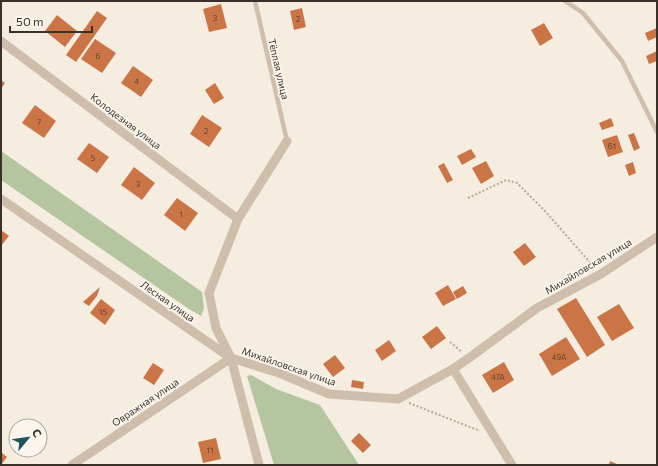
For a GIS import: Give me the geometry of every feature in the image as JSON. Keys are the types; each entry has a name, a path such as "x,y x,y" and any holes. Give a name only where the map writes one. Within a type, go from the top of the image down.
{"street":[{"name":"Колодезная улица","path":"1,41 238,219"},
{"name":"Михайловская улица","path":"287,141 238,219 209,293 216,328 231,358 279,373 329,394 398,399 453,369 537,308 601,274 657,237"},
{"name":"Лесная улица","path":"1,199 231,358"},
{"name":"Овражная улица","path":"72,465 231,358"},
{"path":"231,358 258,465"},
{"path":"453,369 512,465"}],"lane":[{"name":"Тёплая улица","path":"255,1 287,141"},
{"path":"565,1 584,13 622,61 657,132"}],"path":[{"path":"468,198 506,180 517,183 545,211 601,274"},
{"path":"450,342 469,358"},
{"path":"398,399 496,437"}],"green space":[{"path":"1,151 202,292 204,308 201,316 1,180"},
{"path":"251,375 276,389 320,405 359,465 274,465 247,376"}],"building":[{"path":"221,4 227,28 209,32 203,9"},
{"path":"302,8 306,27 294,30 290,11"},
{"path":"97,11 107,18 76,62 66,55"},
{"path":"57,15 77,31 65,47 45,31"},
{"path":"544,23 553,38 540,46 531,30"},
{"path":"657,28 657,37 648,41 645,33"},
{"path":"95,39 116,53 102,73 81,59"},
{"path":"657,51 657,61 649,64 646,56"},
{"path":"133,66 153,80 141,97 121,83"},
{"path":"1,80 5,83 1,89"},
{"path":"215,83 224,98 214,104 205,90"},
{"path":"35,105 56,121 44,138 22,123"},
{"path":"202,115 222,128 209,147 190,134"},
{"path":"611,118 614,126 602,130 599,123"},
{"path":"634,133 640,148 634,151 628,135"},
{"path":"617,135 623,152 608,157 602,140"},
{"path":"89,143 109,157 97,173 77,159"},
{"path":"471,149 476,157 462,165 457,156"},
{"path":"486,161 494,176 481,184 472,168"},
{"path":"633,162 636,173 629,176 625,165"},
{"path":"444,163 453,180 447,183 438,166"},
{"path":"134,167 155,183 142,200 121,185"},
{"path":"177,198 198,213 185,231 164,215"},
{"path":"1,230 9,236 1,246"},
{"path":"525,243 536,257 524,266 513,252"},
{"path":"448,285 456,299 443,306 435,293"},
{"path":"463,286 467,293 457,299 453,292"},
{"path":"100,287 97,296 89,306 83,302"},
{"path":"576,298 605,345 587,357 557,309"},
{"path":"101,299 115,310 105,325 90,313"},
{"path":"619,304 634,328 612,341 597,317"},
{"path":"437,326 446,338 431,349 422,337"},
{"path":"566,337 580,359 552,376 539,354"},
{"path":"389,340 396,351 382,361 375,350"},
{"path":"335,355 345,368 333,377 323,364"},
{"path":"504,362 514,380 493,393 482,375"},
{"path":"153,363 164,370 154,385 143,378"},
{"path":"352,380 364,382 363,389 351,387"},
{"path":"359,433 371,445 363,453 351,441"},
{"path":"216,438 221,459 203,463 198,442"},
{"path":"1,452 7,457 1,465"},
{"path":"610,461 619,465 609,465"}]}
